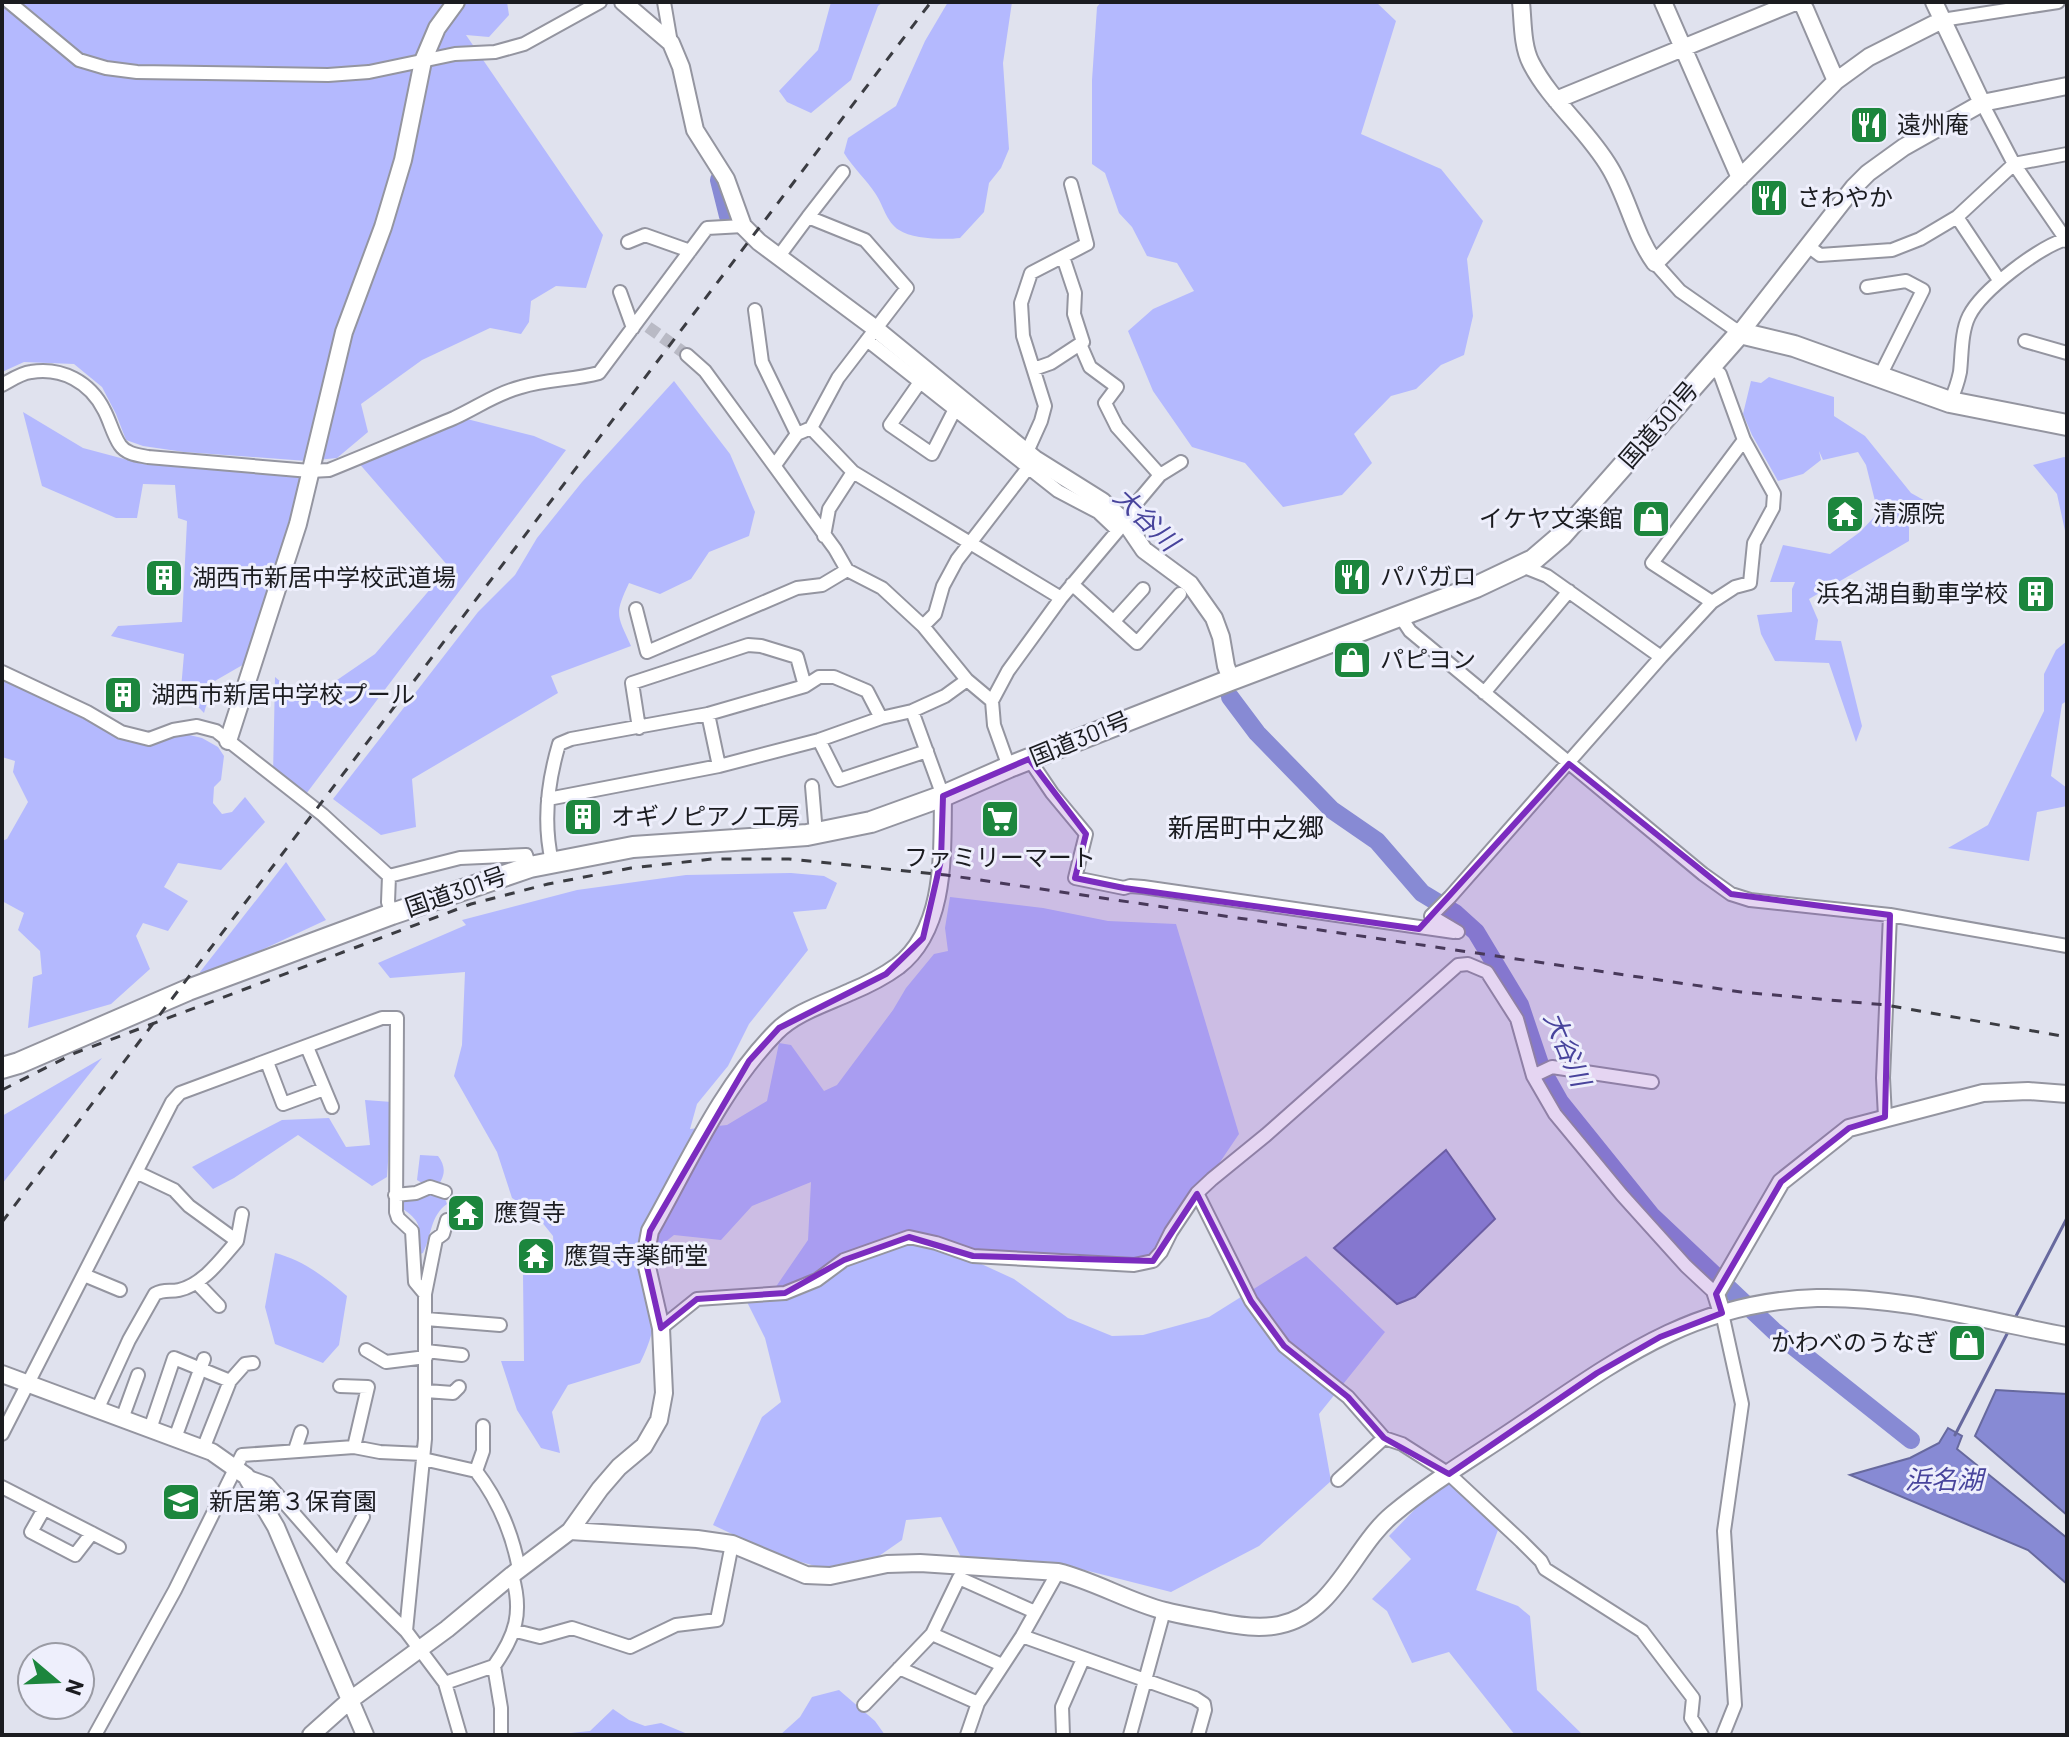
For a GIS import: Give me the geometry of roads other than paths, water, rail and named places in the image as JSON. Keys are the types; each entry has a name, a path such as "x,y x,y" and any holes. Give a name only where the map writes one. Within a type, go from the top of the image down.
{"highway":[{"name":"国道301号","path":"2,1068 188,990 392,914 530,867 659,844 816,834 871,822 1476,587 1522,566 1543,551 1577,518 1740,333"},
{"path":"1740,333 1794,346 1950,402 2067,425"}],"street":[{"path":"9,2 79,60 106,68 137,72 328,75 369,72 455,54 495,52 524,44 600,2"},
{"path":"228,741 298,524 344,332 383,227 403,160 423,61 437,28 456,2"},
{"path":"623,2 671,43"},
{"path":"664,2 671,43 681,67 695,130 726,179 743,226 1030,460"},
{"path":"1521,2 1531,63 1610,168 1645,248 1680,291 1740,333 1868,173 1904,147 1982,103 2067,86"},
{"path":"1663,2 1740,178"},
{"path":"1556,100 1795,2 1805,9 1836,81"},
{"path":"1934,2 2014,164 2060,221 2066,240 2053,243 1999,280 1969,316 1960,356 1960,375 1950,402"},
{"path":"1655,263 1836,81 1869,57 1942,20 2058,2"},
{"path":"1808,246 1820,255 1892,250 1920,239 1957,217 2014,164 2067,154"},
{"path":"779,256 843,172"},
{"path":"923,626 935,614 943,586 970,541 1030,460 1045,406 1023,336 1021,303 1031,273 1087,244 1071,184"},
{"path":"775,465 797,434 811,428 838,378 907,288 865,240 808,217"},
{"path":"1957,217 1999,280"},
{"path":"2,385 29,372 68,374 93,393 103,407 120,446 129,453 310,471 329,470 510,390 599,373 640,325 707,228 743,226"},
{"path":"628,242 645,235 690,251"},
{"path":"1034,369 1051,363 1083,342 1074,314 1075,293 1063,257"},
{"path":"1867,287 1906,281 1923,290 1880,376"},
{"path":"620,292 640,325"},
{"path":"755,310 762,362 797,434"},
{"path":"872,334 920,382 955,409 1030,460 1102,501 1144,550 1190,584 1214,618 1221,637 1226,666 1225,682"},
{"path":"2025,341 2067,353"},
{"path":"1080,344 1090,367 1117,387 1105,403 1117,427 1160,475"},
{"path":"687,355 705,371 775,465 847,570 882,588 923,626 967,680 992,701"},
{"path":"1029,759 1086,834 1075,878 1124,888 1143,887 1445,933 1458,932 1431,916 1712,602 1735,587 1750,583 1754,543 1773,508 1774,494 1744,440 1720,374 1710,367"},
{"path":"920,382 890,425 932,454 955,409"},
{"path":"811,428 853,472 1061,598"},
{"path":"1712,602 1652,563 1744,440"},
{"path":"1009,767 994,725 992,701 1008,671 1061,598 1160,475 1181,462"},
{"path":"824,536 829,509 853,472"},
{"path":"1522,566 1547,576 1661,657"},
{"path":"636,609 647,652 797,588 822,585 847,570"},
{"path":"1072,584 1137,643 1180,594"},
{"path":"1114,621 1143,589"},
{"path":"1484,693 1569,591"},
{"path":"1400,616 1410,631 1731,894 1750,900 1890,915 2067,946"},
{"path":"639,728 632,683 741,647 761,646 797,657 805,686"},
{"path":"2,672 87,712 121,732 149,739 173,730 197,726 216,731 323,815 389,876 388,902 392,914"},
{"path":"552,862 548,846 548,799 559,744 571,739 708,714 805,686 819,677 834,677 867,691 881,718"},
{"path":"548,799 719,766 819,740 881,718 912,711 945,696 967,680"},
{"path":"311,1735 349,1701 458,1621 570,1531 619,1467 644,1446 659,1420 664,1393 661,1328 645,1258 650,1231 749,1061 779,1028 901,964 923,938 930,922 941,860 943,796 912,711"},
{"path":"708,714 719,766"},
{"path":"819,740 839,780 927,751"},
{"path":"812,786 816,834"},
{"path":"389,876 460,858 508,854 526,855 530,867"},
{"path":"1885,1117 1883,1078 1890,915"},
{"path":"661,1328 697,1299 785,1293 817,1280 844,1260 909,1237 973,1256 1134,1265 1153,1261 1197,1193 1458,965 1468,964 1487,972 1517,1019 1533,1076 1555,1114 1686,1266 1716,1294 1742,1404 1724,1531 1735,1705 1723,1735"},
{"path":"2,1434 29,1386 162,1117 180,1093 382,1018 397,1018 395,1195 398,1218 412,1231 415,1282 425,1294"},
{"path":"307,1047 332,1107"},
{"path":"267,1062 283,1104 324,1089"},
{"path":"1533,1076 1552,1067 1652,1082"},
{"path":"1716,1294 1781,1182 1849,1128 1983,1093 2028,1091 2067,1094"},
{"path":"136,1172 174,1190 189,1206 237,1241"},
{"path":"395,1195 416,1193 430,1187 445,1192"},
{"path":"1197,1193 1251,1301 1284,1346 1348,1397 1384,1438 1402,1444 1449,1474 1521,1541 1545,1569 1642,1631 1693,1698 1691,1718 1702,1735"},
{"path":"97,1410 129,1340 155,1294 197,1283 237,1241 242,1214"},
{"path":"406,1631 423,1456 425,1294 436,1239 443,1234 447,1220"},
{"path":"84,1275 120,1290"},
{"path":"197,1283 219,1306"},
{"path":"570,1531 732,1544 806,1575 830,1576 887,1564 920,1563 1058,1572 1077,1576 1164,1611 1262,1628 1291,1622 1307,1614 1327,1596 1383,1523 1449,1474 1610,1366 1660,1337 1722,1313 1762,1303 1819,1298 1873,1300 2067,1336"},
{"path":"426,1319 500,1325"},
{"path":"366,1350 386,1362 426,1354 462,1355"},
{"path":"150,1429 174,1358 202,1364 230,1381"},
{"path":"203,1449 230,1381 245,1364 253,1363"},
{"path":"175,1438 202,1364"},
{"path":"2,1374 203,1449 268,1484 338,1564 420,1648 445,1683 460,1735"},
{"path":"122,1419 138,1375"},
{"path":"340,1386 368,1387 354,1447"},
{"path":"426,1391 453,1393 459,1387"},
{"path":"476,1471 483,1451 483,1426"},
{"path":"295,1450 301,1432"},
{"path":"1338,1480 1384,1438"},
{"path":"95,1735 241,1471 242,1455 354,1447 423,1456 476,1471 513,1537 516,1631 494,1666 445,1683"},
{"path":"241,1471 276,1527 365,1735"},
{"path":"2,1487 119,1547"},
{"path":"44,1509 31,1532 75,1555 92,1533"},
{"path":"338,1564 363,1517"},
{"path":"516,1631 540,1637 572,1628 630,1647 676,1625 717,1620 732,1544"},
{"path":"967,1735 978,1703 1022,1636 1058,1572"},
{"path":"864,1705 932,1634 959,1578 1035,1612"},
{"path":"1130,1735 1164,1611"},
{"path":"932,1634 1002,1665"},
{"path":"1022,1636 1195,1698 1204,1704 1205,1710 1198,1735"},
{"path":"1063,1735 1062,1707 1083,1659"},
{"path":"494,1666 501,1708 501,1735"},
{"path":"899,1668 978,1703"}],"water":[{"path":"1446,1150 1495,1219 1415,1297 1397,1304 1334,1248"},
{"path":"1996,1390 2067,1394 2067,1515 1975,1436"},
{"name":"浜名湖","path":"1948,1428 1962,1436 1957,1449 2067,1538 2067,1584 2028,1550 1850,1475 1910,1458 1939,1443"}],"waterway":[{"name":"大谷川","path":"719,180 728,216"},
{"name":"大谷川","path":"1230,697 1257,733 1332,810 1377,841 1422,893 1455,913 1476,932 1520,1005 1542,1070 1560,1102 1651,1215 1774,1331 1911,1440"},
{"path":"2015,1318 2067,1218"},
{"path":"1955,1435 2008,1332"}],"tunnel":[{"path":"648,327 687,355"}],"railway":[{"path":"2,1222 931,2"},
{"path":"2,1090 75,1053 471,904 548,884 631,868 712,859 789,859 946,875 1741,992 1886,1005 2067,1037"}],"place":[{"name":"遠州庵","path":"1869,125"},
{"name":"さわやか","path":"1769,198"},
{"name":"清源院","path":"1845,514"},
{"name":"イケヤ文楽館","path":"1651,519"},
{"name":"パパガロ","path":"1352,577"},
{"name":"湖西市新居中学校武道場","path":"164,578"},
{"name":"浜名湖自動車学校","path":"2036,594"},
{"name":"パピヨン","path":"1352,660"},
{"name":"湖西市新居中学校プール","path":"123,695"},
{"name":"オギノピアノ工房","path":"583,817"},
{"name":"ファミリーマート","path":"1000,819"},
{"name":"應賀寺","path":"466,1213"},
{"name":"應賀寺薬師堂","path":"536,1256"},
{"name":"かわべのうなぎ","path":"1967,1343"},
{"name":"新居第３保育園","path":"181,1502"}],"district":[{"name":"新居町中之郷","path":"1246,828"}]}
